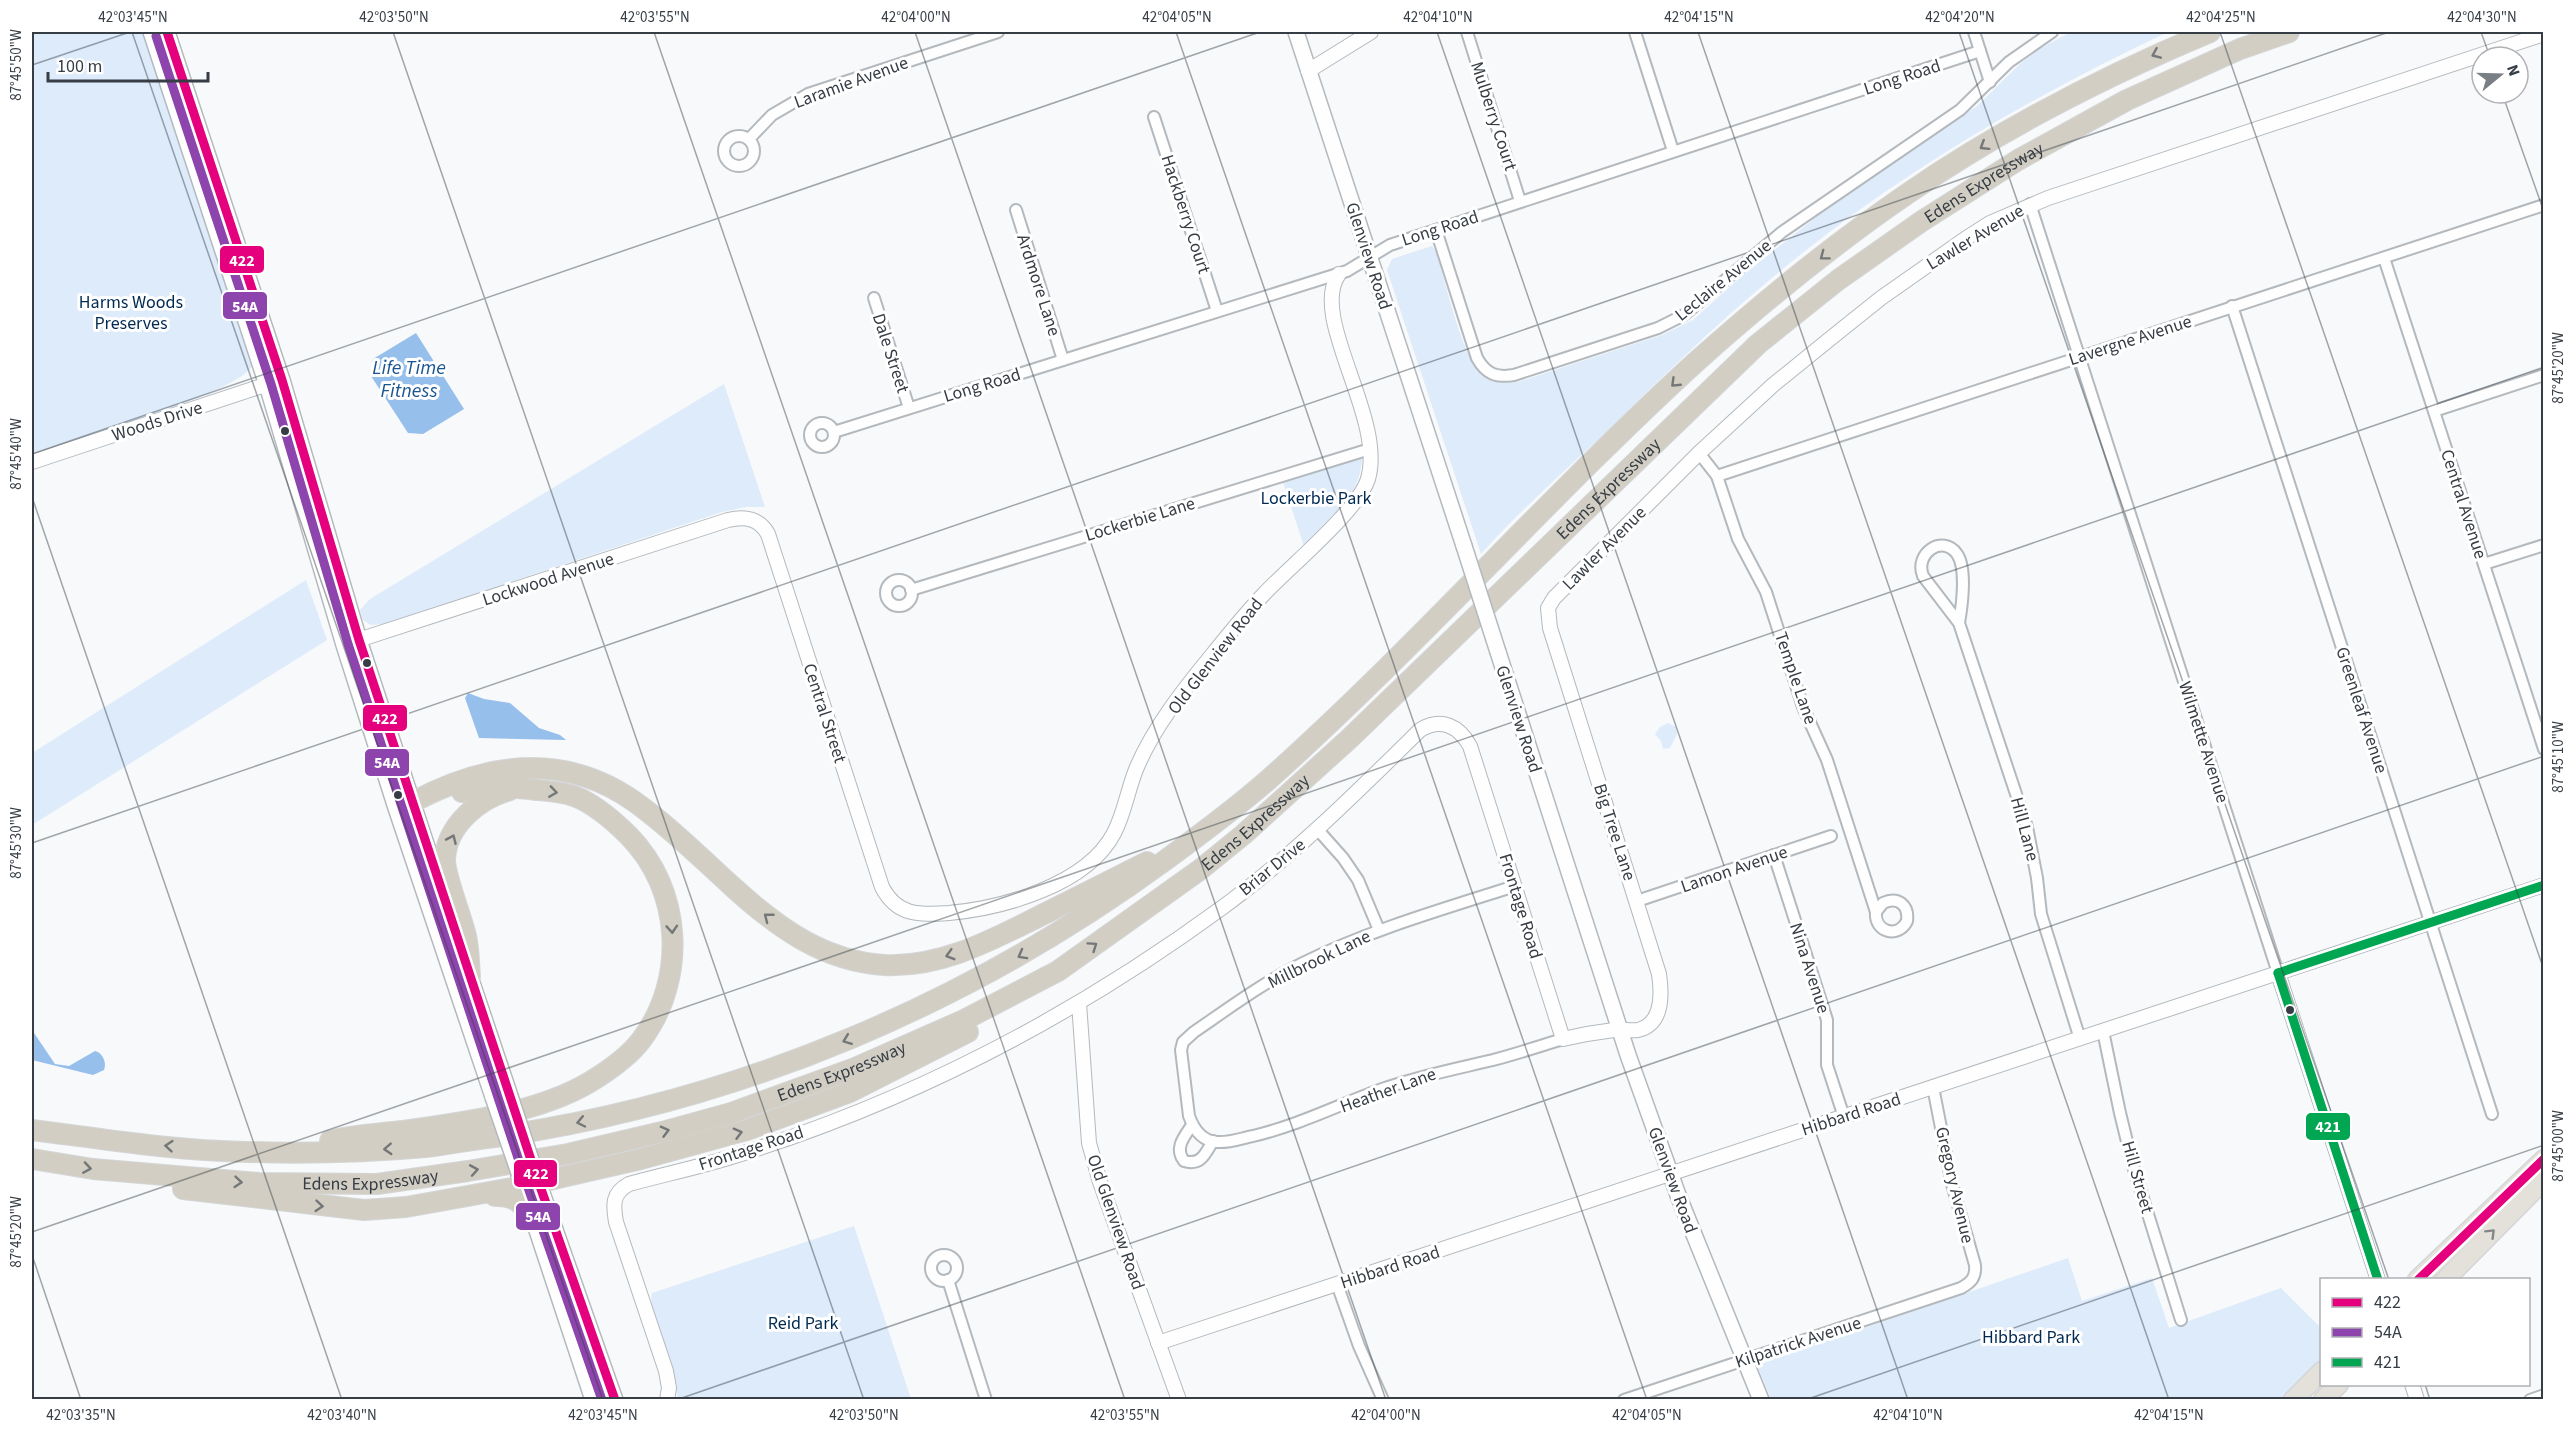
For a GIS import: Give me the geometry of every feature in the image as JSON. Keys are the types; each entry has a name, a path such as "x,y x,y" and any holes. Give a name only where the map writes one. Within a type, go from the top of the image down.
{"highway":[{"name":"Edens Expressway","path":"32,1130 219,1151 327,1152 429,1146 545,1129 627,1112 778,1066 853,1038 980,979 1093,912 1192,840 1262,785 1315,737 1553,500 1689,369 1801,274 1906,194 2015,127 2145,59 2210,32"},
{"name":"Edens Expressway","path":"32,1159 138,1173 259,1183 377,1184 468,1171 578,1151 662,1132 731,1113 845,1072 934,1034 1058,971 1201,870 1293,792 1758,344 1838,280 1922,221 2018,160 2127,100 2240,49 2289,32"},
{"path":"413,802 438,789 502,769 548,768 591,779 634,801 748,901 791,935 832,954 884,965 930,961 985,943 1192,840"},
{"path":"290,1152 339,1139 479,1119 556,1098 589,1083 625,1057 642,1039 657,1014 667,987 672,962 671,914 655,870 640,847 616,823 588,803 557,792 519,788 482,786 441,799 413,802"},
{"path":"470,977 467,939 445,861 449,842 474,808 493,795 519,788"},
{"path":"406,1207 528,1178 641,1159 747,1130 850,1092 985,1023 1023,999 1058,971"},
{"path":"138,1173 186,1190 364,1210 422,1208 507,1196 517,1199 524,1205 534,1220"}],"main road":[{"path":"151,32 274,382 510,1096 528,1178 534,1220 593,1400"},
{"path":"167,32 274,382 344,645 493,1096 528,1178 615,1400"},
{"name":"Glenview Road","path":"1296,32 1619,1029 1670,1174 1761,1400"},
{"path":"2419,1278 2544,1159"},
{"path":"2447,1278 2544,1180"},
{"path":"2293,1400 2320,1373"},
{"path":"2324,1400 2337,1386"}],"street":[{"name":"Laramie Avenue","path":"749,140 772,115 808,94 998,32"},
{"path":"1308,71 1371,32"},
{"name":"Mulberry Court","path":"1467,32 1520,201"},
{"path":"1635,32 1673,151"},
{"path":"1974,32 1990,82"},
{"name":"Leclaire Avenue","path":"1437,230 1477,358 1482,366 1496,376 1514,375 1658,328 1684,315 1782,232 1960,110 2009,62 2052,32"},
{"name":"Lawler Avenue","path":"1548,608 1554,598 1699,453 1773,385 1881,298 1990,223 2030,204 2544,34"},
{"name":"Long Road","path":"834,432 1339,274 1390,245 1980,51"},
{"name":"Hackberry Court","path":"1154,117 1217,311"},
{"name":"Wilmette Avenue","path":"2030,204 2377,1278"},
{"name":"Lavergne Avenue","path":"1717,476 2544,205"},
{"name":"Ardmore Lane","path":"1016,210 1063,360"},
{"name":"Central Avenue","path":"2384,258 2484,564 2539,717 2544,749"},
{"name":"Old Glenview Road","path":"897,907 913,912 942,913 965,911 1008,902 1062,880 1099,854 1113,834 1137,767 1158,728 1187,687 1248,612 1359,496 1368,477 1370,448 1363,413 1333,318 1331,293 1333,282 1339,274"},
{"name":"Dale Street","path":"874,298 909,408"},
{"name":"Greenleaf Avenue","path":"2232,306 2492,1114"},
{"path":"2434,411 2544,375"},
{"name":"Woods Drive","path":"32,462 274,382"},
{"name":"Lockerbie Lane","path":"911,590 1370,448"},
{"name":"Temple Lane","path":"1699,453 1717,476 1733,527 1766,592 1803,707 1827,760 1876,912"},
{"name":"Lockwood Avenue","path":"344,645 728,520 742,518 754,520"},
{"name":"Central Street","path":"754,520 765,528 768,534 882,887 890,901 897,907"},
{"path":"2484,564 2544,545"},
{"name":"Hill Lane","path":"1959,623 1962,599 1960,561 1949,547 1936,547 1924,554 1920,568 1923,576 1959,623 2026,827 2037,879 2041,914 2080,1039"},
{"name":"Big Tree Lane","path":"1548,608 1550,628 1659,974 1662,992 1661,1005 1650,1022 1638,1030 1619,1029"},
{"name":"Briar Drive","path":"1079,1003 1224,906 1318,830 1420,730 1437,724 1453,726"},
{"name":"Frontage Road","path":"1453,726 1464,735 1470,746 1563,1039"},
{"path":"1318,830 1344,858 1358,880 1379,930"},
{"name":"Lamon Avenue","path":"1637,901 1831,836"},
{"name":"Nina Avenue","path":"1774,855 1827,1020 1827,1065 1844,1117"},
{"name":"Hibbard Road","path":"1158,1343 2544,885"},
{"name":"Millbrook Lane","path":"1192,1125 1181,1059 1183,1042 1187,1037 1277,976 1379,930 1515,886"},
{"name":"Old Glenview Road","path":"1079,1003 1089,1143 1100,1182 1179,1400"},
{"name":"Frontage Road","path":"667,1400 669,1388 666,1371 616,1222 614,1200 621,1188 728,1158 893,1097 980,1056 1079,1003"},
{"path":"1563,1039 1619,1029"},
{"name":"Hill Street","path":"2103,1031 2133,1166 2181,1320"},
{"name":"Heather Lane","path":"1208,1139 1229,1142 1277,1130 1311,1119 1382,1089 1451,1068 1495,1059 1563,1039"},
{"name":"Gregory Avenue","path":"1934,1087 1952,1184 1975,1265 1974,1277 1971,1281"},
{"path":"1192,1125 1208,1139 1201,1160 1195,1163 1184,1161 1180,1155 1180,1146 1192,1125"},
{"path":"948,1280 986,1400"},
{"name":"Kilpatrick Avenue","path":"1624,1400 1962,1288 1971,1281"},
{"path":"1337,1284 1359,1346 1383,1400"},
{"path":"2530,1400 2544,1395"}],"green space":[{"name":"Harms Woods Preserves","path":"32,32 144,32 252,366 240,377 186,402 32,453"},
{"path":"2071,32 2168,32 2013,112 1913,173 1818,240 1709,333 1527,506 1481,554 1387,270 1392,259 1432,246 1436,251 1455,318 1468,353 1483,376 1495,382 1518,382 1662,335 1693,320 1744,274 1829,207 1977,106 2021,63 2039,49"},
{"path":"724,384 765,507 746,507 722,512 383,624 371,625 363,620 360,610 370,599"},
{"name":"Lockerbie Park","path":"1362,457 1356,484 1350,495 1334,517 1304,546 1283,482"},
{"path":"306,580 327,640 32,825 32,753"},
{"path":"1668,723 1676,727 1677,734 1670,748 1663,749 1661,741 1655,734 1660,727"},
{"name":"Reid Park","path":"854,1226 911,1399 677,1399 674,1372 654,1320 651,1306 652,1293"},
{"name":"Hibbard Park","path":"2068,1258 2082,1301 2152,1278 2169,1328 2281,1288 2320,1327 2320,1363 2284,1399 1771,1399 1757,1365"}],"water":[{"name":"Life Time Fitness","path":"416,333 464,409 423,434 408,433 371,376 373,359"},
{"path":"468,693 484,699 510,703 539,728 560,735 566,740 479,738 465,698"},
{"path":"32,1030 55,1064 69,1066 95,1051 104,1059 104,1070 93,1075 32,1060"}],"transit line":[{"name":"422","path":"167,32 282,380 359,640 534,1169 615,1400"},
{"name":"54A","path":"156,36 271,384 348,644 523,1173 602,1400"},
{"name":"421","path":"2278,973 2544,885"},
{"name":"421","path":"2278,973 2377,1278"},
{"name":"422","path":"2420,1278 2544,1159"}]}
